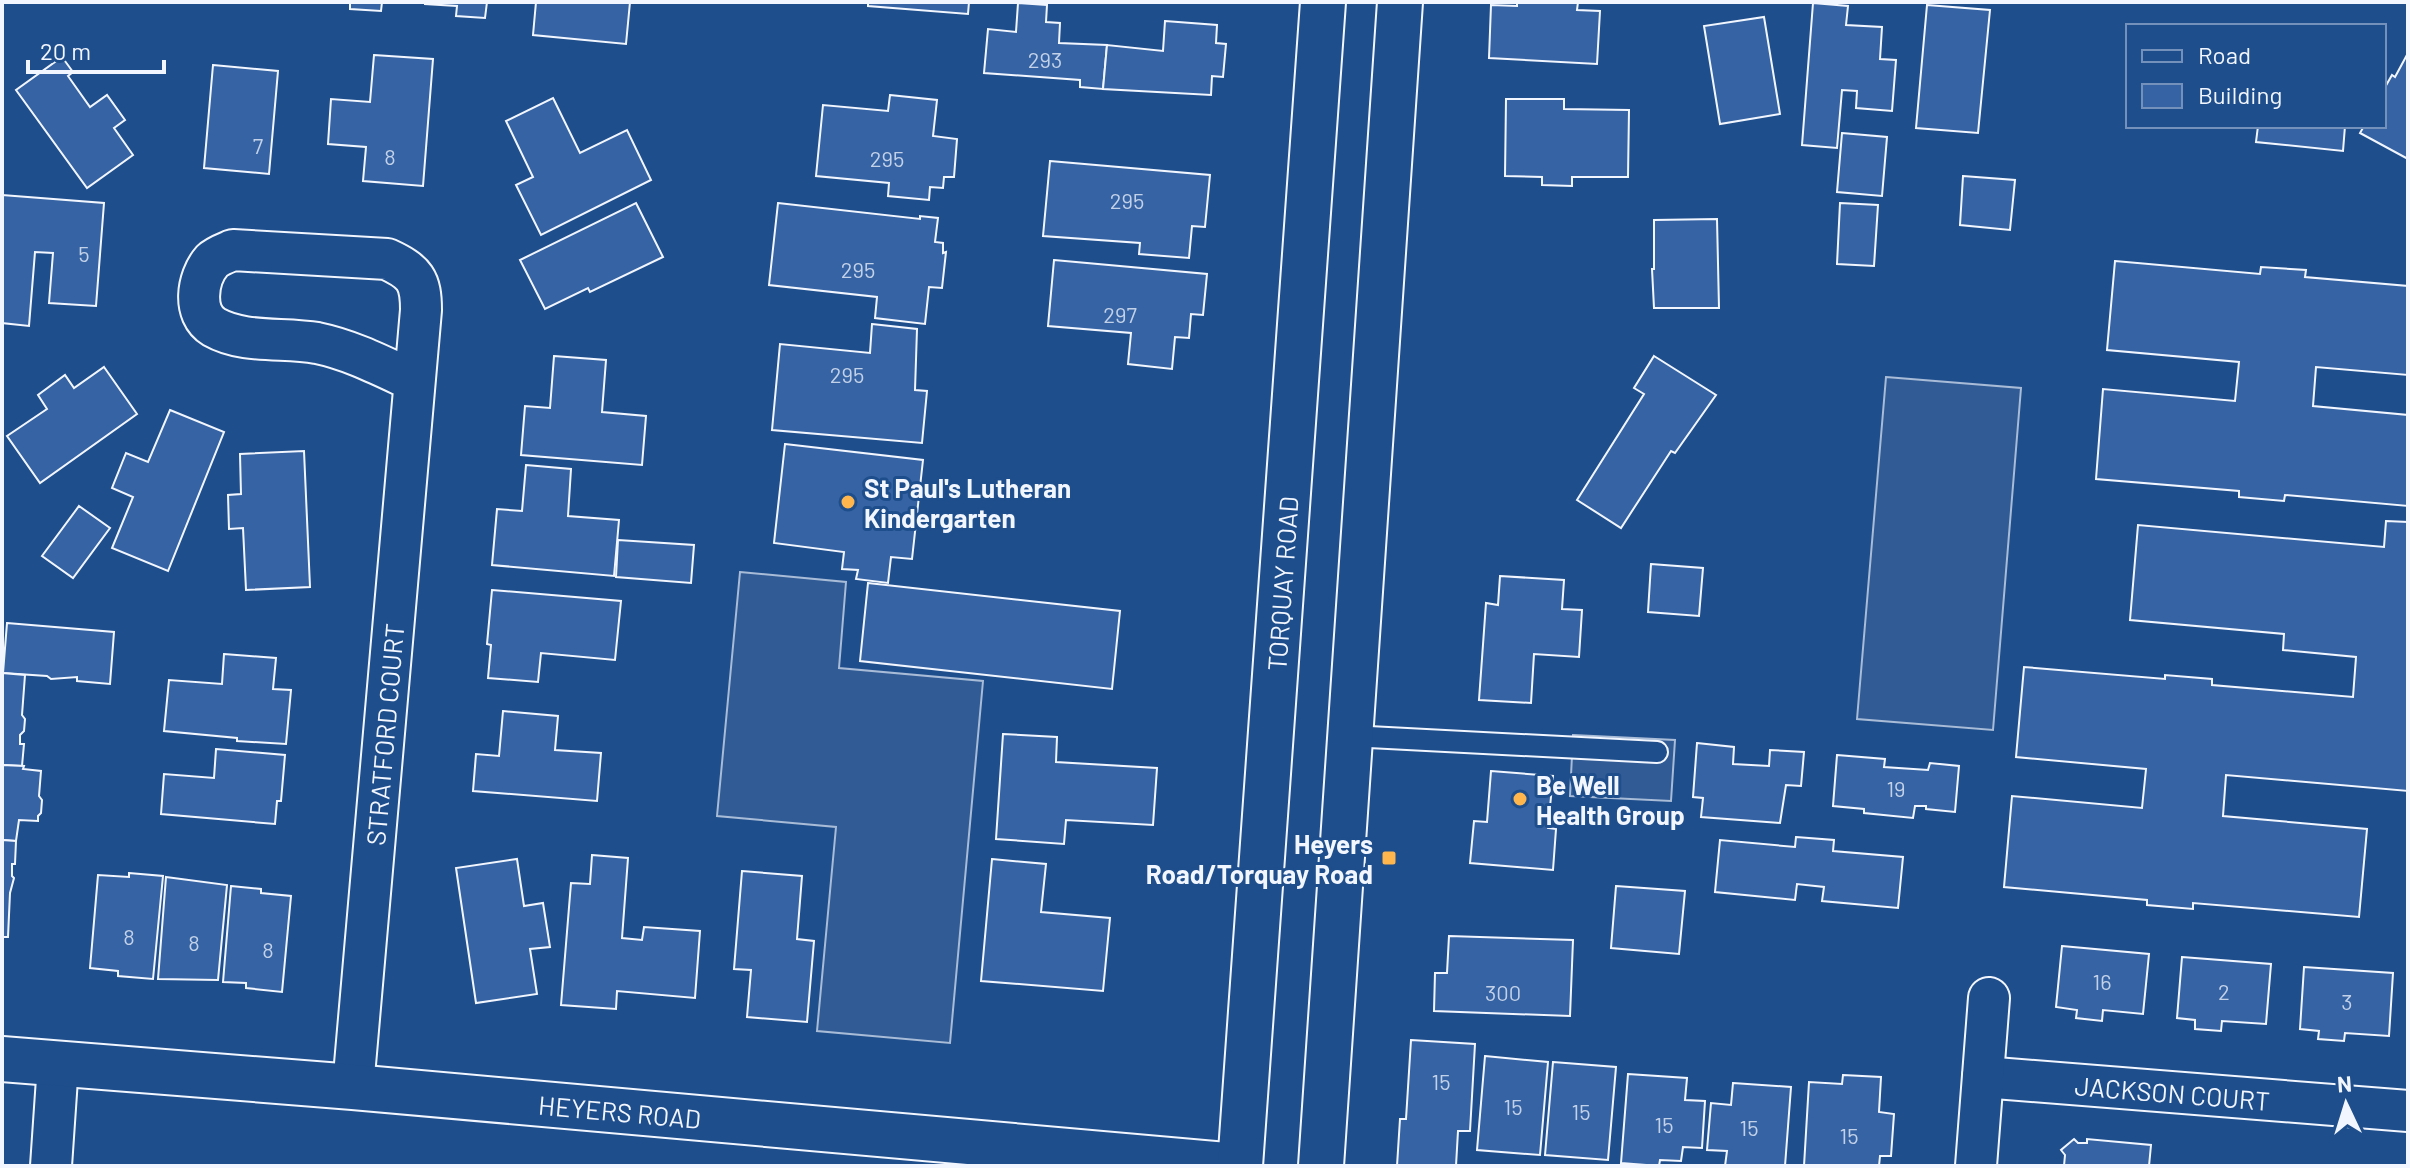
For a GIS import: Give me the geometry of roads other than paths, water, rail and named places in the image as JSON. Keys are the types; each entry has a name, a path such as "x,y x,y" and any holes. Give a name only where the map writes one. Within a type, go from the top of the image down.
{"main road":[{"name":"TORQUAY ROAD","path":"1239,1166 1323,2"},
{"path":"1321,1166 1400,2"},
{"name":"HEYERS ROAD","path":"2,1059 1239,1166"}],"street":[{"name":"STRATFORD COURT","path":"353,1087 421,310 421,290 408,269 387,259 233,250 214,259 204,272 199,289 200,307 212,326 237,335 316,343 360,356 414,381"},
{"path":"1976,1166 1989,998"},
{"path":"51,1166 58,1064"},
{"name":"JACKSON COURT","path":"1983,1077 2408,1111"}],"lane":[{"path":"1350,736 1657,752"}],"place":[{"name":"St Paul's Lutheran Kindergarten","path":"848,502"},
{"name":"Be Well Health Group","path":"1520,799"},
{"name":"Heyers Road/Torquay Road","path":"1389,858"}]}
